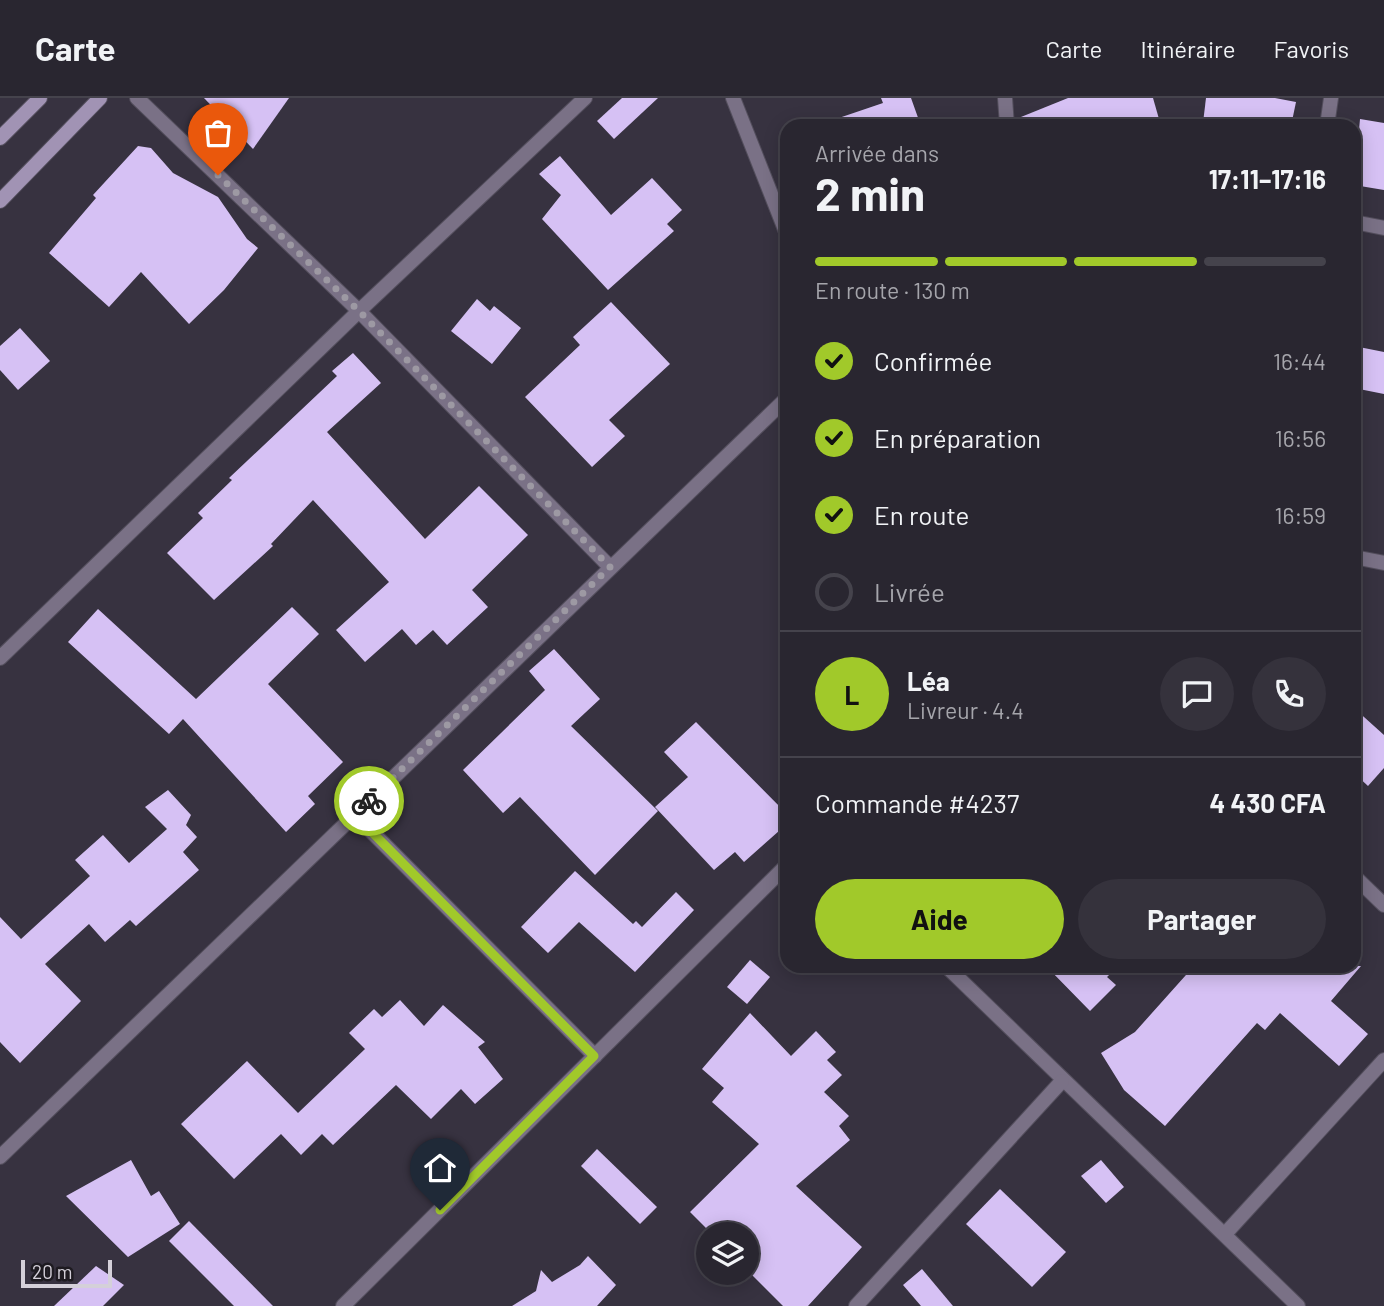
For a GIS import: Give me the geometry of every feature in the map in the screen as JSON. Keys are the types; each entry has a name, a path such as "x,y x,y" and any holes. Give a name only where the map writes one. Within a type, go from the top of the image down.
{"main road":[{"path":"0,138 40,98"},
{"path":"0,201 100,98"}],"street":[{"path":"136,98 359,311 610,567"},
{"path":"0,658 359,311 585,98"},
{"path":"733,98 780,217"},
{"path":"1005,98 1006,119"},
{"path":"1328,119 1331,98"},
{"path":"1361,223 1384,228"},
{"path":"0,1157 780,405"},
{"path":"1361,559 1381,565"},
{"path":"355,815 594,1056"},
{"path":"343,1306 780,872"},
{"path":"1361,883 1384,905"},
{"path":"953,973 1298,1306"},
{"path":"1225,1234 1384,1060"},
{"path":"856,1306 1062,1081"}],"building":[{"path":"204,98 289,98 253,149"},
{"path":"622,98 658,98 614,139 597,121"},
{"path":"881,98 911,98 918,119 836,119 883,103"},
{"path":"1068,98 1153,98 1159,119 1016,119"},
{"path":"1206,98 1275,98 1296,102 1292,119 1203,119"},
{"path":"1361,119 1384,123 1384,190 1361,186"},
{"path":"138,146 151,148 173,173 218,197 247,239 258,248 224,290 189,324 141,272 109,307 49,253 96,198 93,195"},
{"path":"560,156 611,215 652,178 682,210 667,224 674,231 608,290 542,219 561,195 539,174"},
{"path":"477,299 490,311 494,306 521,328 492,364 451,331"},
{"path":"611,302 670,364 609,420 625,436 592,467 525,397 580,345 573,337"},
{"path":"20,328 50,361 18,390 0,370 0,346"},
{"path":"1361,347 1384,352 1384,394 1361,389"},
{"path":"353,353 381,383 327,432 425,539 479,486 528,535 472,590 488,607 447,645 433,630 416,645 402,629 365,662 336,630 389,582 313,500 271,544 273,546 214,600 167,553 203,518 198,513 232,480 229,478 337,376 332,371"},
{"path":"292,607 319,634 268,684 343,762 308,796 315,804 286,832 183,719 169,734 68,642 98,609 196,699"},
{"path":"554,649 600,699 571,726 658,811 595,875 520,797 503,813 463,770 545,690 529,671"},
{"path":"1361,714 1384,735 1384,768 1368,786 1361,780"},
{"path":"696,722 780,807 780,830 744,862 735,852 714,870 655,807 688,777 664,752"},
{"path":"168,790 191,815 186,825 197,837 183,852 199,870 136,926 130,920 105,942 89,924 45,964 81,1001 20,1063 0,1042 0,917 21,939 90,876 75,860 103,835 129,863 167,829 145,807"},
{"path":"575,871 633,924 636,921 642,927 676,892 694,910 635,972 579,922 548,953 521,927"},
{"path":"750,960 770,977 747,1004 727,987"},
{"path":"1053,973 1111,973 1107,977 1116,985 1090,1011"},
{"path":"1188,973 1355,973 1331,1001 1368,1034 1339,1066 1280,1013 1265,1030 1257,1023 1165,1126 1124,1090 1101,1053 1135,1032"},
{"path":"400,1000 424,1026 443,1005 485,1042 478,1047 503,1079 475,1104 461,1089 431,1119 396,1085 333,1145 322,1134 301,1155 281,1134 234,1179 181,1124 247,1061 298,1113 365,1049 349,1033 374,1009 382,1017"},
{"path":"750,1013 791,1056 816,1031 836,1052 827,1060 842,1075 824,1092 849,1116 839,1126 850,1140 796,1186 862,1247 808,1306 783,1306 759,1282 759,1222 700,1222 690,1212 759,1144 712,1102 724,1088 702,1069"},
{"path":"597,1149 657,1207 640,1224 581,1166"},
{"path":"131,1160 151,1196 159,1191 180,1224 128,1257 66,1196"},
{"path":"1101,1160 1124,1187 1106,1203 1081,1176"},
{"path":"1000,1189 1066,1252 1032,1287 966,1224"},
{"path":"189,1221 273,1306 234,1306 169,1241"},
{"path":"588,1256 616,1285 597,1306 512,1306 536,1291 541,1270 552,1282 580,1265"},
{"path":"96,1266 124,1285 103,1306 54,1306"},
{"path":"922,1269 953,1306 921,1306 903,1285"}],"way so far":[{"path":"218,175 359,311 610,567 369,801"}],"route":[{"path":"369,801 355,815 594,1056 440,1210"}]}
